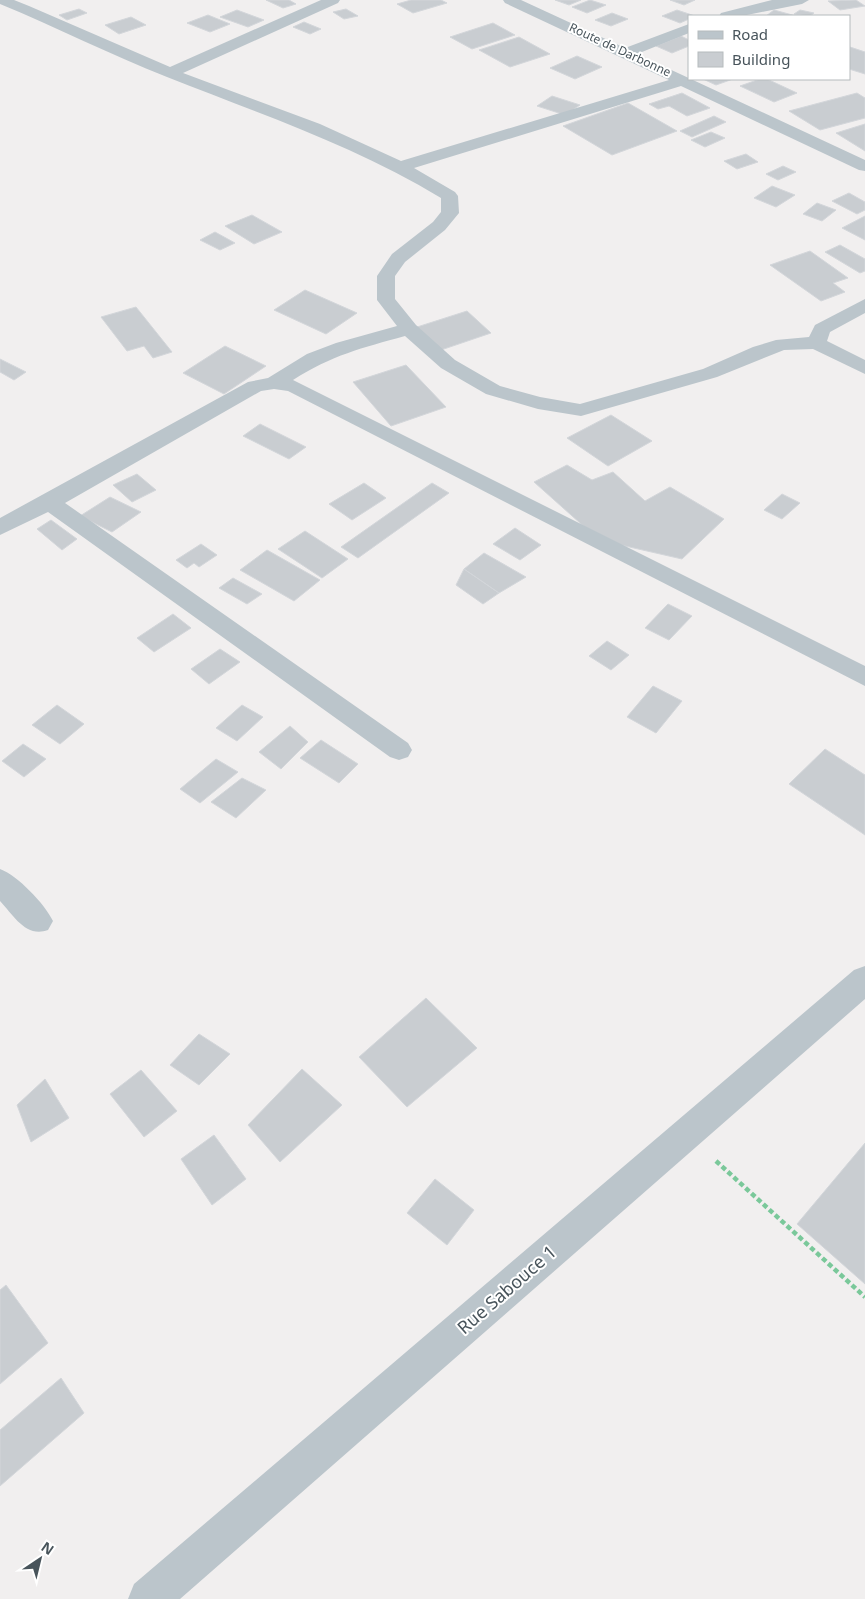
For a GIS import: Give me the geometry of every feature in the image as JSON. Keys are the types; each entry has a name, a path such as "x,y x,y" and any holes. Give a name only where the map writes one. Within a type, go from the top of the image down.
{"street":[{"path":"2,0 170,73 278,113 415,174 449,196 450,213 439,226 398,258 386,276 386,300 409,329 448,364 493,390 538,403 581,410 710,373 760,350 783,344 816,344 865,368"},
{"path":"170,73 333,0"},
{"name":"Route de Darbonne","path":"510,0 865,166"},
{"path":"730,15 773,4 802,0"},
{"path":"625,53 688,28"},
{"path":"400,167 684,80"},
{"path":"816,344 822,329 865,305"},
{"path":"274,383 314,358 343,347 409,329"},
{"path":"0,527 49,502 254,386 274,383 293,386 865,676"},
{"path":"49,502 399,750"},
{"path":"0,881 38,921"},
{"name":"Rue Sabouce 1","path":"149,1599 865,980"}],"path":[{"path":"705,1118 710,1157 865,1297"}],"building":[{"path":"266,0 289,0 296,4 283,8"},
{"path":"411,0 441,0 447,3 413,13 397,4"},
{"path":"555,0 581,0 569,5"},
{"path":"590,0 606,5 587,13 572,7"},
{"path":"670,0 695,0 684,5"},
{"path":"856,0 865,6 840,10 828,1"},
{"path":"79,9 87,13 67,20 59,15"},
{"path":"346,9 358,16 344,19 333,12"},
{"path":"237,10 264,20 248,27 220,17"},
{"path":"677,10 692,15 688,15 688,19 680,23 662,16"},
{"path":"774,10 792,15 767,15"},
{"path":"800,10 814,13 811,15 794,14"},
{"path":"612,13 628,19 611,26 595,20"},
{"path":"208,15 230,24 210,32 187,23"},
{"path":"131,17 146,25 119,34 105,25"},
{"path":"304,22 321,29 310,34 293,27"},
{"path":"493,23 515,35 472,49 450,37"},
{"path":"681,36 688,40 688,46 672,53 656,46"},
{"path":"519,37 550,54 510,67 479,50"},
{"path":"850,47 865,52 865,74 850,69"},
{"path":"577,56 602,67 575,79 550,68"},
{"path":"705,80 730,80 716,85"},
{"path":"757,80 769,80 797,93 774,102 740,86"},
{"path":"682,93 710,108 687,116 669,106 658,109 649,104"},
{"path":"857,93 865,98 865,118 820,130 789,111"},
{"path":"552,96 580,105 565,115 537,106"},
{"path":"628,103 677,131 612,155 563,126"},
{"path":"714,116 726,122 692,137 680,131"},
{"path":"865,124 865,151 836,133"},
{"path":"711,132 725,138 705,147 691,140"},
{"path":"746,154 758,162 737,169 724,161"},
{"path":"783,166 796,172 778,180 766,174"},
{"path":"772,186 795,195 776,207 754,198"},
{"path":"849,193 865,202 865,210 857,214 832,201"},
{"path":"817,203 836,210 822,221 803,214"},
{"path":"252,215 282,232 254,244 225,226"},
{"path":"865,216 865,240 842,228"},
{"path":"215,232 235,243 220,250 200,240"},
{"path":"840,245 865,259 865,271 860,273 825,252"},
{"path":"810,251 848,278 833,283 845,292 821,301 770,265"},
{"path":"305,290 357,313 326,334 274,310"},
{"path":"136,307 172,352 153,358 144,346 127,351 101,317"},
{"path":"467,311 491,333 438,351 414,328"},
{"path":"225,346 266,366 224,394 183,373"},
{"path":"0,359 26,372 14,380 0,372"},
{"path":"406,365 446,407 391,426 353,382"},
{"path":"611,415 652,441 608,466 567,438"},
{"path":"260,424 306,447 289,459 243,436"},
{"path":"567,465 592,480 613,472 645,501 670,487 724,519 682,559 599,540 534,482"},
{"path":"137,474 156,490 132,502 113,485"},
{"path":"364,483 386,498 352,520 329,504"},
{"path":"432,483 449,493 358,558 341,547"},
{"path":"782,494 800,503 782,519 764,510"},
{"path":"110,497 141,512 112,532 80,516"},
{"path":"51,520 77,539 62,550 37,529"},
{"path":"515,528 541,545 520,560 493,544"},
{"path":"305,531 348,559 322,578 278,549"},
{"path":"201,544 217,555 199,567 194,563 187,568 176,560"},
{"path":"267,550 320,580 294,601 240,570"},
{"path":"484,553 526,577 499,593 464,569"},
{"path":"464,569 499,593 483,604 456,585"},
{"path":"233,578 262,594 247,604 219,588"},
{"path":"668,604 692,616 669,640 645,628"},
{"path":"173,614 191,628 154,652 137,638"},
{"path":"607,641 629,655 611,670 589,656"},
{"path":"220,649 240,662 209,684 191,669"},
{"path":"653,686 682,701 656,733 627,717"},
{"path":"57,705 84,724 60,744 32,725"},
{"path":"242,705 263,717 237,741 216,728"},
{"path":"290,726 308,742 281,769 259,752"},
{"path":"321,740 358,764 339,783 300,758"},
{"path":"23,744 46,759 24,777 2,761"},
{"path":"825,749 865,775 865,835 789,784"},
{"path":"216,759 238,772 200,803 180,789"},
{"path":"242,778 266,790 236,818 211,802"},
{"path":"426,998 477,1048 407,1107 359,1057"},
{"path":"199,1034 230,1054 199,1085 170,1065"},
{"path":"302,1069 342,1105 280,1162 248,1125"},
{"path":"141,1070 177,1111 144,1137 110,1094"},
{"path":"45,1079 69,1118 31,1142 17,1105"},
{"path":"214,1135 246,1179 212,1205 181,1159"},
{"path":"865,1143 865,1284 797,1224"},
{"path":"435,1179 474,1210 447,1245 407,1213"},
{"path":"6,1285 48,1343 0,1384 0,1290"},
{"path":"61,1378 84,1413 0,1486 0,1430"}]}
